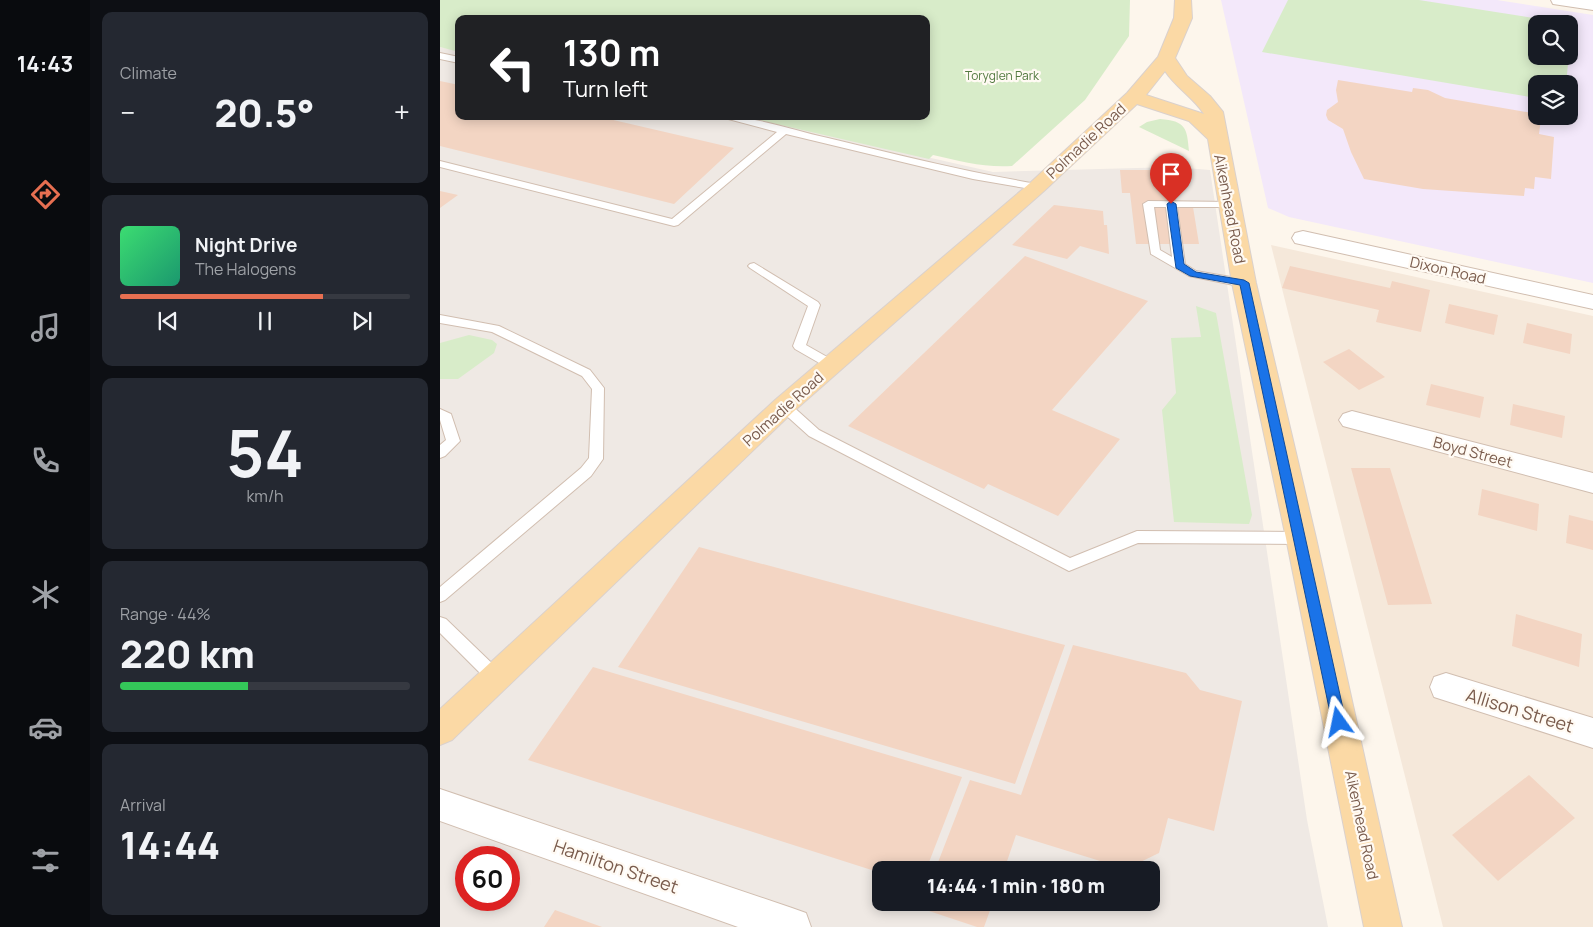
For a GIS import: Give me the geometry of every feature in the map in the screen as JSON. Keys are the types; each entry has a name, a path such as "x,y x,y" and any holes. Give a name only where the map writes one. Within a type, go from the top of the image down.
{"main road":[{"path":"1134,96 1166,58 1183,18 1183,0"},
{"name":"Aikenhead Road","path":"1166,58 1180,80 1203,100 1213,112 1244,283 1301,538 1384,927"},
{"name":"Aikenhead Road","path":"1134,96 1196,117 1217,137"},
{"name":"Polmadie Road","path":"440,730 784,406 1037,187 1134,96"}],"street":[{"path":"1559,0 1593,5"},
{"name":"Dixon Road","path":"1304,238 1593,302"},
{"name":"Boyd Street","path":"1352,420 1593,483"},
{"name":"Allison Street","path":"1446,687 1593,733"},
{"name":"Hamilton Street","path":"440,805 792,927"}],"lane":[{"path":"440,56 455,59"},
{"path":"740,120 946,170 1037,187"},
{"path":"440,164 674,223 785,130"},
{"path":"1229,204 1148,204 1155,252 1193,274 1244,283"},
{"path":"1171,204 1179,266"},
{"path":"754,266 814,306 799,346 832,365"},
{"path":"440,320 496,329 586,373 598,388 596,459 586,472 442,591"},
{"path":"784,406 814,433 1069,565 1137,537 1301,538"},
{"path":"440,414 446,417 453,441 440,453"},
{"path":"440,623 496,678"}],"shaded area":[{"path":"1221,0 1497,0 1593,15 1593,283 1289,217 1268,208"},
{"path":"440,47 455,50 455,120 763,120 993,172 1174,167 1210,170 1307,820 1328,927 440,927"},
{"path":"1271,245 1593,316 1593,927 1443,927"}],"green space":[{"name":"Toryglen Park","path":"440,0 1130,0 1129,36 1085,100 1012,166 972,164 933,155 929,159 758,120 930,120 930,15 455,15 455,51 440,47"},
{"path":"1288,0 1419,0 1528,17 1528,65 1568,65 1567,75 1528,75 1528,97 1262,52"},
{"path":"1160,119 1175,122 1184,127 1189,151 1139,127 1147,122"},
{"path":"1196,306 1216,313 1252,515 1249,524 1174,522 1162,410 1176,393 1171,338 1201,337"},
{"path":"469,335 492,340 497,344 494,353 458,379 440,379 440,343"}],"building":[{"path":"1338,80 1412,92 1413,88 1428,90 1445,98 1528,112 1528,125 1540,125 1539,134 1554,137 1551,179 1535,177 1534,189 1525,188 1524,196 1423,189 1364,179 1351,152 1343,129 1328,120 1326,115 1327,110 1338,102 1336,90"},
{"path":"440,81 455,84 455,120 613,120 734,148 674,204 440,146"},
{"path":"1120,170 1171,170 1177,207 1193,207 1199,244 1136,244 1130,193 1122,193"},
{"path":"440,191 458,195 440,208"},
{"path":"1054,205 1103,211 1104,225 1107,225 1109,254 1080,246 1067,259 1012,245"},
{"path":"1025,256 1148,301 1052,410 1120,439 1058,516 988,484 984,489 848,426"},
{"path":"1290,266 1390,288 1392,281 1430,290 1421,332 1376,322 1379,310 1282,288"},
{"path":"1449,304 1498,315 1494,335 1445,323"},
{"path":"1527,323 1572,334 1570,354 1523,343"},
{"path":"1349,349 1385,377 1359,390 1323,362"},
{"path":"1431,384 1484,397 1480,418 1426,405"},
{"path":"1513,404 1565,416 1562,438 1510,425"},
{"path":"1351,468 1390,468 1432,604 1388,605"},
{"path":"1482,489 1539,504 1537,531 1478,515"},
{"path":"1569,515 1593,521 1593,550 1566,543"},
{"path":"699,547 1065,645 1015,784 618,667"},
{"path":"1516,614 1582,634 1579,667 1512,646"},
{"path":"1073,645 1186,673 1200,690 1242,701 1214,831 1168,818 1159,853 1142,861 1100,861 1016,835 1007,861 938,861 970,780 1021,795"},
{"path":"593,667 962,777 929,861 872,861 872,870 528,760"},
{"path":"1529,775 1575,818 1498,881 1452,835"},
{"path":"555,910 602,927 544,927"},
{"path":"929,911 990,911 984,927 977,927"}],"route":[{"path":"1171,204 1179,266 1193,274 1244,283 1301,538 1339,722"}]}
